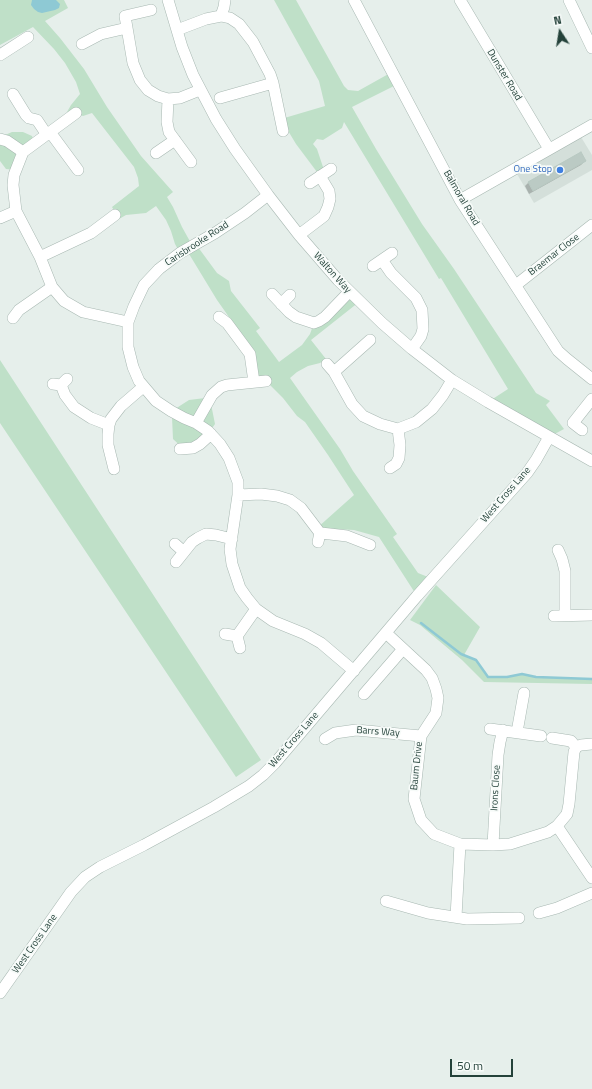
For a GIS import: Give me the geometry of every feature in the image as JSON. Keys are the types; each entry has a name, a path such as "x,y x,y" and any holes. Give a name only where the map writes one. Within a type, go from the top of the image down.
{"street":[{"name":"Walton Way","path":"168,0 193,75 216,119 235,149 268,195 299,235 348,292 412,349 452,380 592,461"},
{"path":"221,16 225,0"},
{"name":"Balmoral Road","path":"354,0 460,200 558,351 592,379"},
{"path":"569,0 592,48"},
{"name":"Dunster Road","path":"464,1 549,150"},
{"path":"151,10 125,16 133,63 140,80 148,90 158,96 168,99 180,98 200,90"},
{"path":"177,30 206,19 221,16 235,21 248,34 266,64 286,118 283,131"},
{"path":"82,44 101,34 127,28"},
{"path":"0,55 28,37"},
{"path":"220,98 260,88 273,83"},
{"path":"13,94 26,115 29,118 37,120 78,170"},
{"path":"168,99 167,122 170,143 191,162"},
{"path":"76,113 23,152 13,180 16,212 40,257 52,287 64,301 83,312 128,322"},
{"path":"53,115 60,124"},
{"path":"460,200 592,125"},
{"path":"0,138 23,152"},
{"path":"156,153 170,143"},
{"path":"310,183 331,169"},
{"path":"299,235 324,216 328,208 330,199 329,192 320,176"},
{"name":"Carisbrooke Road","path":"268,195 245,213 215,233 190,246 159,269 144,285 128,322 128,347 133,367 139,381 156,401 184,418 196,422 211,434 229,458 238,482 238,495 230,550 235,575 240,588 256,609 273,621 305,634 321,643 354,671"},
{"path":"0,218 16,212"},
{"path":"40,257 91,233 102,217 115,215"},
{"name":"Braemar Close","path":"516,285 592,225"},
{"path":"392,253 378,263 391,273 416,298 422,310 423,329 421,336 412,349"},
{"path":"15,310 52,287"},
{"path":"272,294 296,317 314,323 325,317 348,292"},
{"path":"281,304 290,295"},
{"path":"219,317 227,323 250,354 254,382"},
{"path":"370,340 345,364 331,368 352,404 363,416 380,424 398,429 416,422 432,409 452,380"},
{"path":"196,422 210,399 221,387 266,381"},
{"path":"61,383 65,395 74,407 91,418 109,425"},
{"path":"114,471 108,445 109,425 111,419 120,406 143,386"},
{"path":"582,430 573,423 592,399"},
{"path":"390,468 396,464 399,458 400,445 398,429"},
{"path":"180,449 193,448 211,434"},
{"name":"West Cross Lane","path":"0,993 71,892 85,877 100,867 214,807 248,786 263,775 275,763 386,633 527,473 549,437"},
{"path":"238,495 261,494 277,496 290,500 301,508 323,536 347,536 370,545"},
{"path":"176,562 192,542 206,534 232,539"},
{"path":"175,544 184,552"},
{"path":"563,554 565,571 560,616 592,615"},
{"path":"240,648 237,636 256,609"},
{"name":"Baum Drive","path":"386,633 426,670 432,678 438,698 436,713 420,736 414,799 416,810 421,820 434,834 460,844 493,845 510,844 548,832 557,826 567,814 574,752 576,747"},
{"path":"225,634 237,636"},
{"path":"364,694 404,649"},
{"path":"517,732 524,693"},
{"name":"Barrs Way","path":"325,739 333,728 343,731 361,730 420,736"},
{"path":"490,729 541,736"},
{"name":"Irons Close","path":"493,845 498,755 503,730"},
{"path":"552,738 571,741 576,747 581,744 592,744"},
{"path":"557,826 592,878"},
{"path":"460,844 462,918"},
{"path":"539,913 557,908 589,895"},
{"path":"386,901 428,914 462,918 519,918"}],"shaded area":[{"path":"581,137 592,155 592,170 534,203 517,174"}],"green space":[{"path":"0,0 64,0 68,8 45,21 84,69 107,107 141,156 173,192 167,197 192,245 195,243 217,273 229,281 231,291 260,328 256,331 279,362 302,345 310,334 314,323 349,292 359,302 311,340 326,359 320,363 308,366 290,378 397,534 393,537 418,573 433,579 417,596 379,537 354,530 317,528 354,495 305,422 297,416 283,398 266,381 254,382 236,327 217,300 186,249 180,253 166,220 156,206 146,213 126,215 119,219 112,207 139,186 134,167 92,113 83,116 76,113 70,117 67,112 80,94 76,82 65,63 33,27 0,45"},
{"path":"274,0 296,0 344,86 348,90 358,91 392,72 398,84 352,107 422,224 454,269 536,393 550,401 546,405 564,429 549,437 488,402 508,389 441,278 439,279 344,122 342,128 323,140 317,139 313,144 317,149 325,173 320,176 296,144 281,119 325,106 319,81"},
{"path":"12,132 23,132 32,136 34,142 16,170 6,169 0,161 0,141 5,135"},
{"path":"0,360 261,760 236,777 0,423"},
{"path":"205,398 210,399 215,424 203,441 185,450 173,439 172,417 175,409 189,400"},
{"path":"436,585 480,627 464,655 476,660 488,677 507,677 522,674 536,677 592,679 592,684 484,682 462,660 420,625 410,620"}],"water":[{"path":"32,0 56,0 60,4 59,8 55,10 42,13 34,9 31,5"}],"building":[{"path":"581,152 586,161 533,191 528,182"}],"waterway":[{"path":"421,623 461,654 476,660 488,677 507,677 522,674 536,677 592,679"}],"place":[{"name":"One Stop","path":"560,170"}]}
